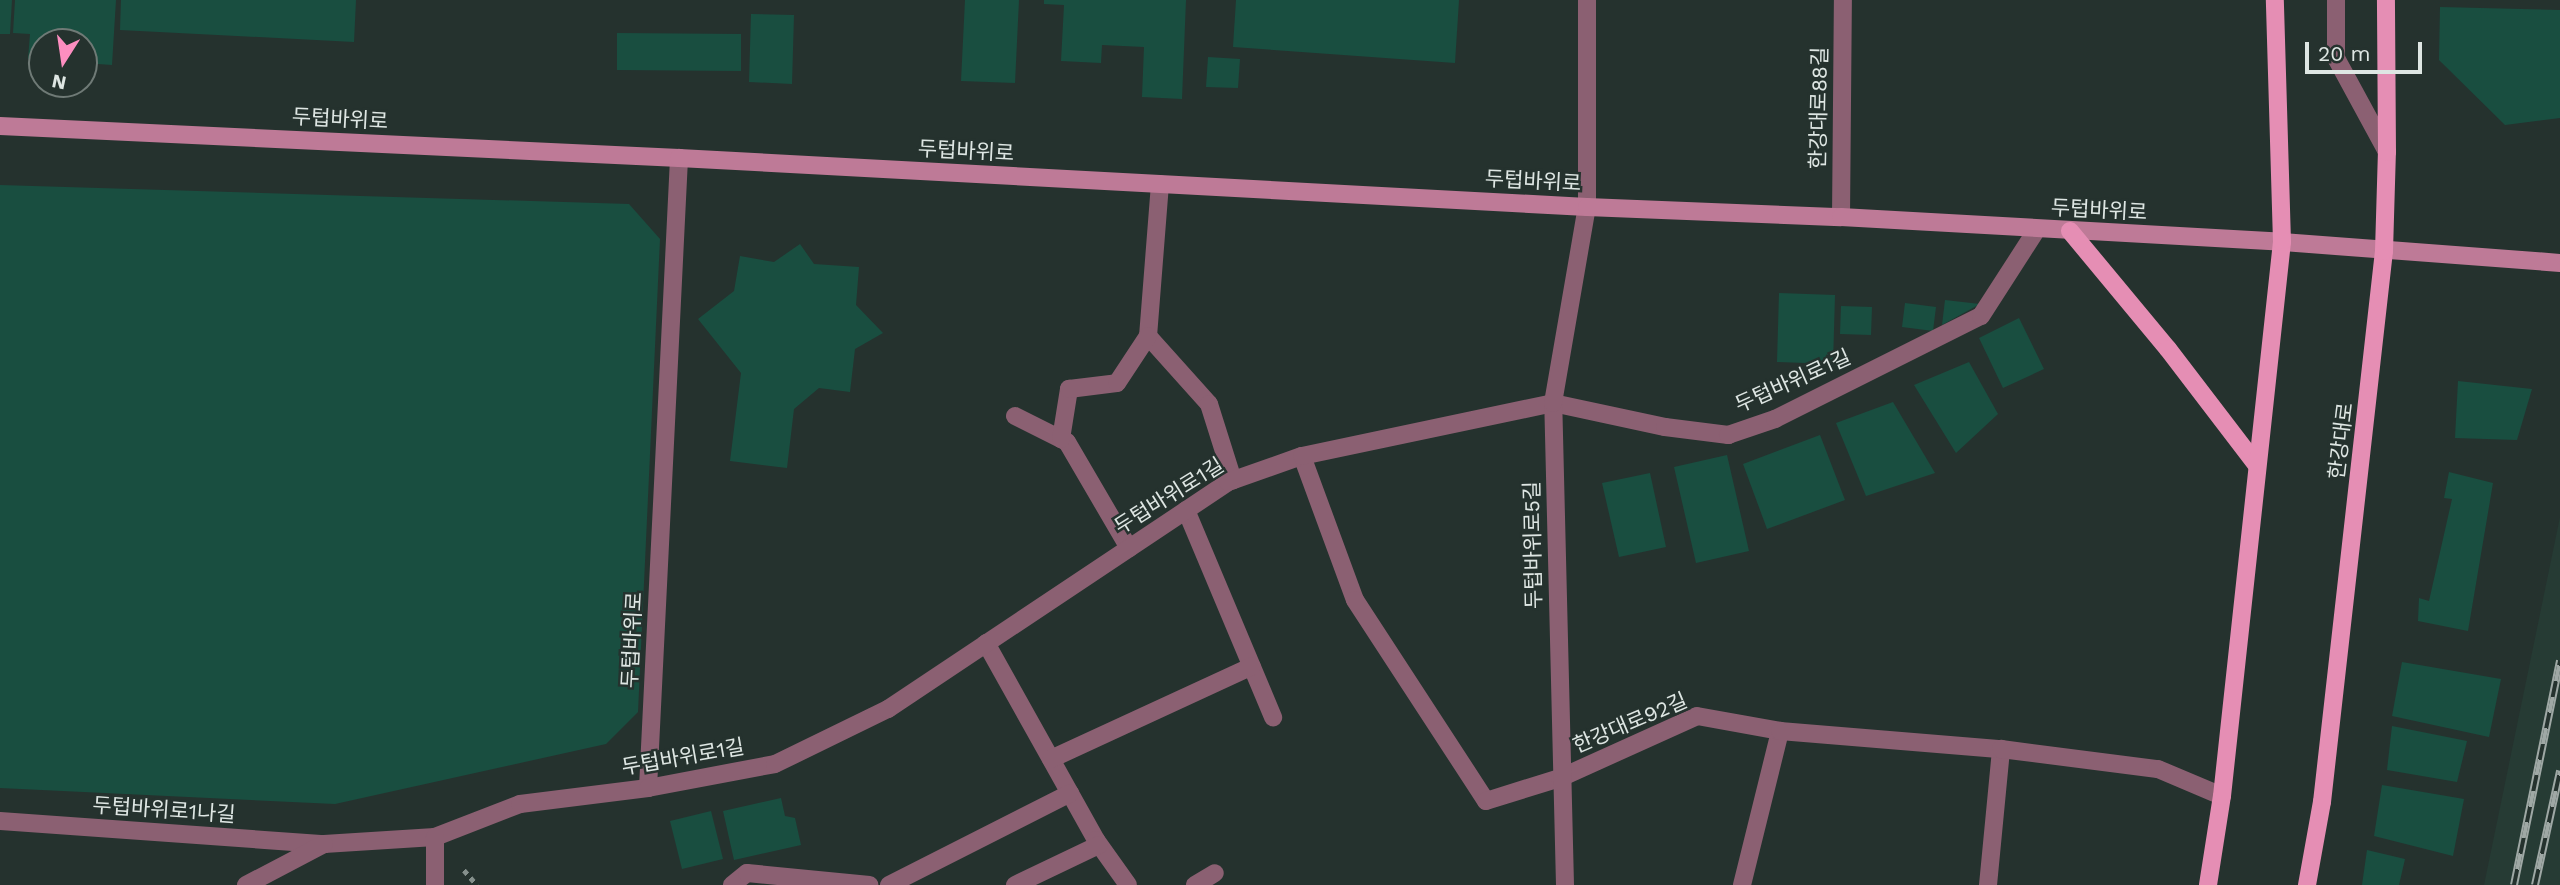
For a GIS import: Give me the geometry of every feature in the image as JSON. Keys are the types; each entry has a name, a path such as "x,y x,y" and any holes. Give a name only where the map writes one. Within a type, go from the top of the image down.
{"main road":[{"path":"2208,885 2222,796 2281,242 2274,0"},
{"name":"한강대로","path":"2307,885 2322,802 2384,251 2387,152 2386,0"},
{"name":"두텁바위로","path":"0,126 679,158 1587,207 1841,217 2281,242 2560,263"},
{"path":"2070,231 2168,349 2256,464"}],"street":[{"path":"1587,0 1587,207"},
{"name":"한강대로88길","path":"1841,217 1843,0"},
{"path":"2336,0 2336,58 2387,152"},
{"name":"두텁바위로","path":"648,788 679,158"},
{"path":"1061,439 1069,389 1117,383 1148,336 1160,184"},
{"name":"두텁바위로5길","path":"1564,885 1553,403 1587,207"},
{"name":"두텁바위로1길","path":"324,844 435,837 520,804 648,788 775,764 888,709 1233,480 1301,456 1553,403 1665,427 1728,435 1775,419 1981,316 2037,229"},
{"path":"1148,336 1209,404 1233,480"},
{"path":"1015,416 1067,442 1129,548"},
{"name":"한강대로92길","path":"1301,456 1355,600 1486,800 1560,778 1697,716 1780,730 2001,749 2158,769 2222,796"},
{"path":"1186,510 1273,717"},
{"path":"986,643 1099,845 1128,885"},
{"path":"1051,759 1252,666"},
{"path":"1742,885 1780,730"},
{"path":"1988,885 2001,749"},
{"path":"889,885 1070,793"},
{"name":"두텁바위로1나길","path":"0,821 324,844"},
{"path":"435,837 435,885"},
{"path":"246,885 324,844"},
{"path":"1015,885 1099,845"},
{"path":"732,885 747,873 869,885"},
{"path":"1195,885 1215,873"}],"shaded area":[{"path":"2560,517 2560,885 2484,885"}],"building":[{"path":"0,0 12,0 10,34 0,34"},
{"path":"15,0 116,0 112,65 98,64 98,28 28,28 28,34 13,33"},
{"path":"121,0 356,0 354,42 120,30"},
{"path":"965,0 1019,0 1015,83 961,81"},
{"path":"1044,0 1186,0 1182,99 1142,97 1144,47 1102,45 1101,63 1061,61 1064,5 1044,4"},
{"path":"1236,0 1459,0 1455,63 1233,47"},
{"path":"2440,7 2560,10 2560,118 2505,125 2439,60"},
{"path":"751,14 794,15 792,84 749,82"},
{"path":"617,33 741,34 741,71 617,70"},
{"path":"1208,57 1240,59 1238,88 1206,87"},
{"path":"0,185 629,204 660,239 638,712 606,744 335,804 0,788"},
{"path":"800,244 814,264 859,267 856,305 883,333 855,349 850,392 819,388 794,409 787,468 730,461 741,373 698,319 734,291 740,256 774,262"},
{"path":"1779,293 1835,295 1833,364 1777,362"},
{"path":"1945,300 1980,304 1942,325"},
{"path":"1905,303 1936,307 1933,331 1902,327"},
{"path":"1841,306 1872,307 1871,335 1840,334"},
{"path":"2019,318 2044,369 2003,388 1979,338"},
{"path":"1969,362 1998,414 1956,453 1914,385"},
{"path":"2458,381 2532,389 2517,440 2455,438"},
{"path":"1893,402 1935,473 1866,496 1836,423"},
{"path":"1820,435 1845,500 1767,529 1743,464"},
{"path":"1727,455 1749,551 1696,563 1674,467"},
{"path":"2449,472 2493,483 2468,631 2418,621 2419,598 2429,601 2452,499 2444,498"},
{"path":"1650,473 1666,547 1619,557 1602,483"},
{"path":"2402,662 2501,679 2489,737 2392,716"},
{"path":"2392,726 2467,741 2457,782 2387,770"},
{"path":"2382,785 2464,799 2453,856 2374,836"},
{"path":"781,798 785,816 795,818 801,845 734,860 723,811"},
{"path":"711,811 723,859 682,869 670,821"},
{"path":"2367,850 2405,859 2399,885 2362,885"}],"railway":[{"path":"2514,885 2560,661"},
{"path":"2535,885 2560,771"}]}
